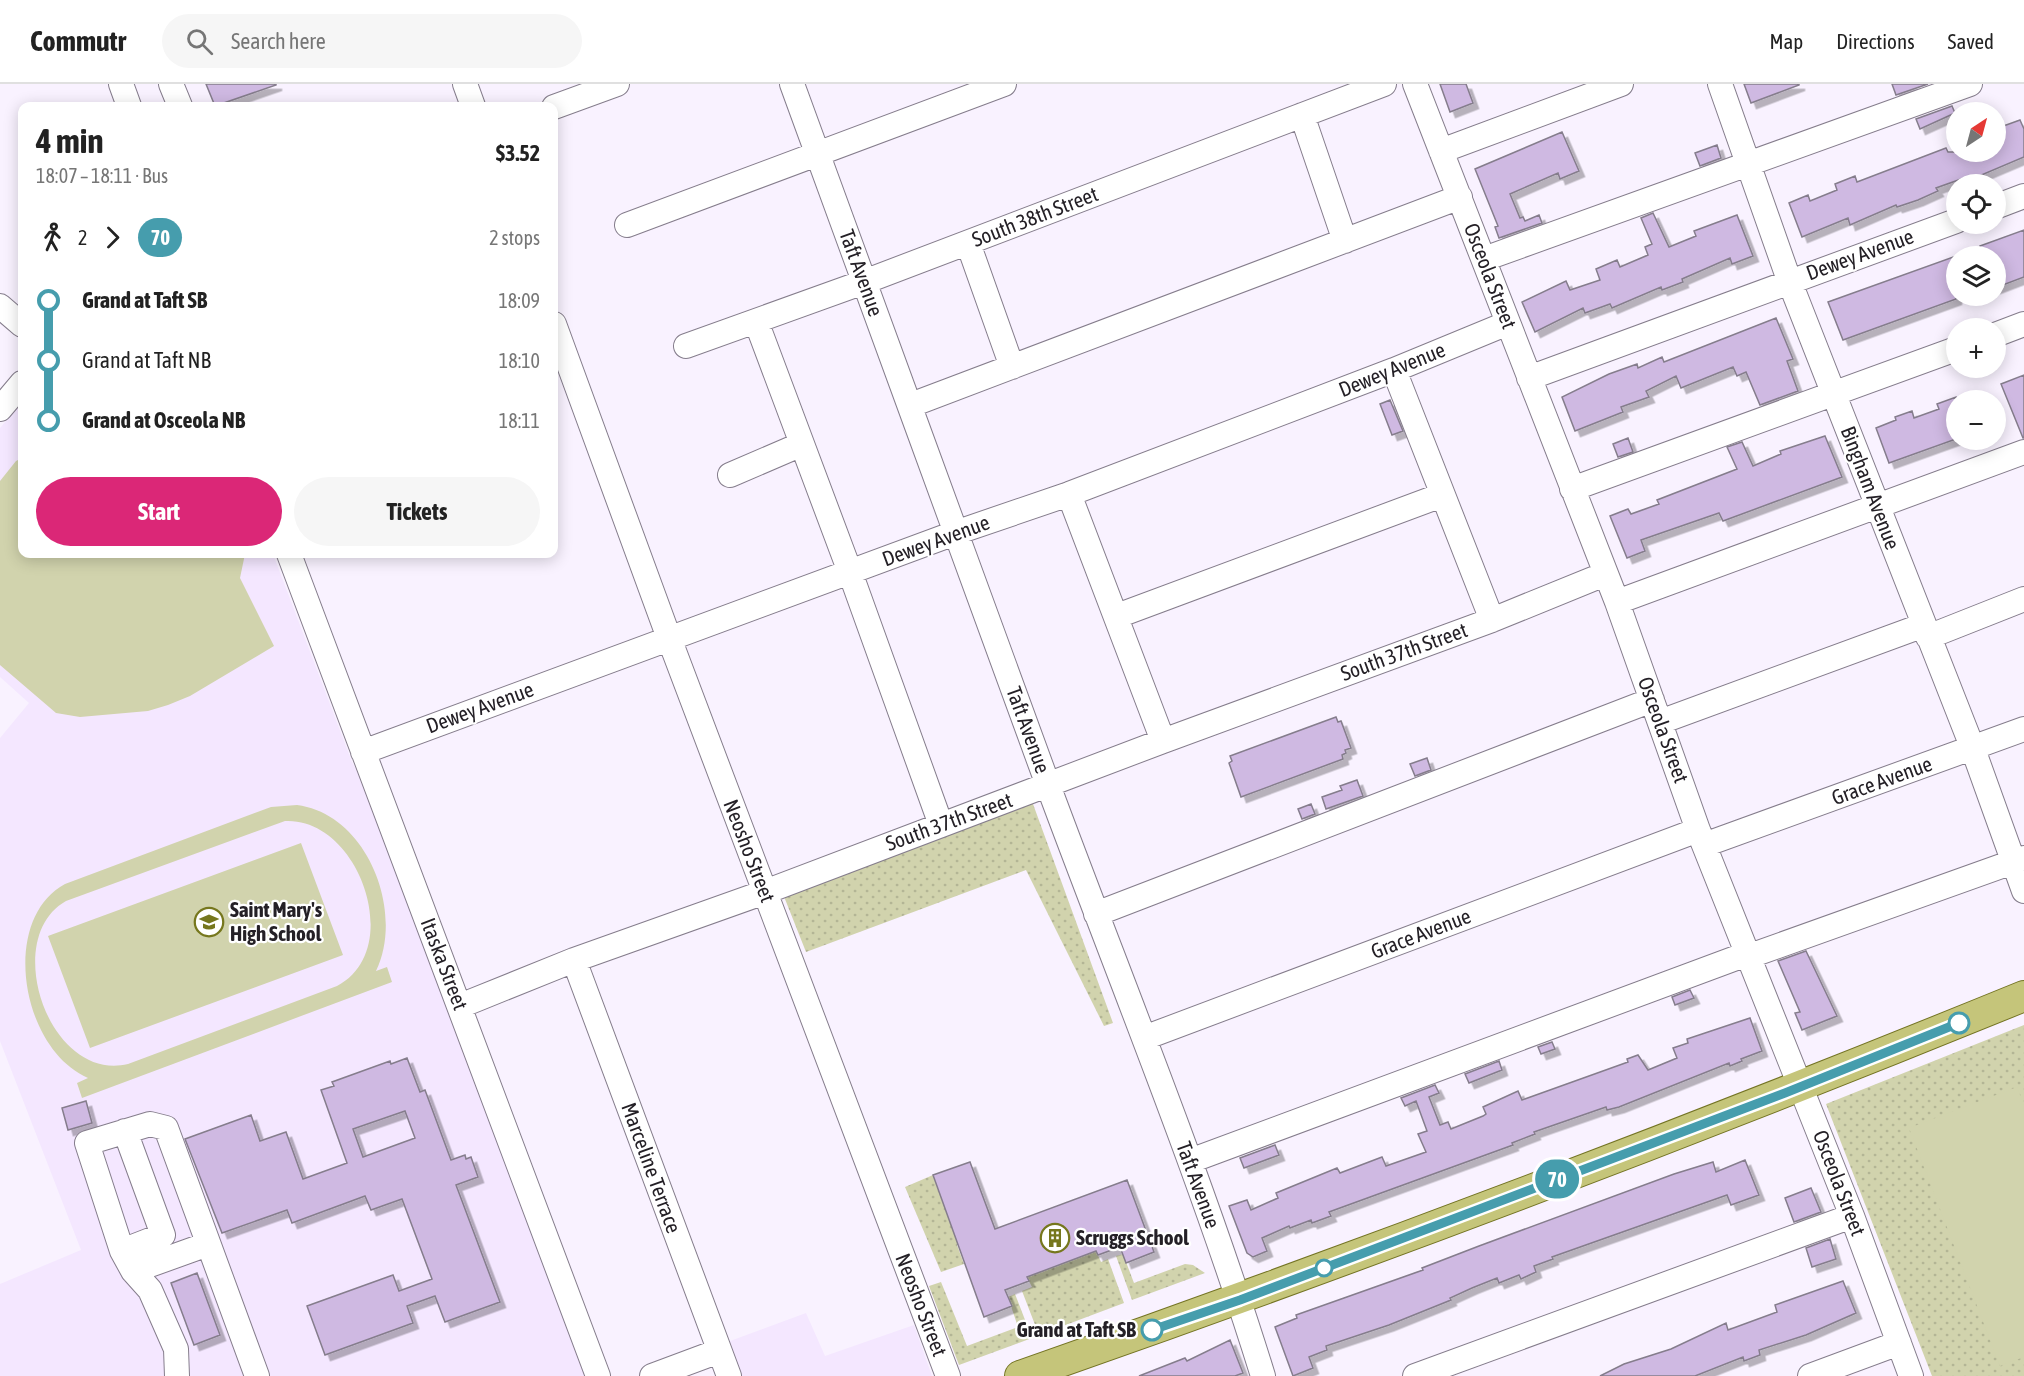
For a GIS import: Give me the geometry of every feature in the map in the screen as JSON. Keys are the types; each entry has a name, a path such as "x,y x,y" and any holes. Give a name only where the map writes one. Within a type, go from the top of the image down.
{"main road":[{"path":"1020,1376 1240,1300 1801,1087 2024,996"}],"street":[{"path":"171,84 178,102"},
{"path":"465,84 472,102"},
{"path":"558,104 578,91 617,84"},
{"name":"Taft Avenue","path":"792,84 911,405 955,533 1048,786 1190,1161 1240,1300 1263,1376"},
{"path":"627,225 1004,84"},
{"name":"South 38th Street","path":"686,346 968,243 1384,84"},
{"name":"Osceola Street","path":"1415,84 1617,602 1701,837 1747,957 1852,1216 1911,1376"},
{"path":"1441,151 1622,84"},
{"name":"Bingham Avenue","path":"1720,84 1789,280 2018,860 2024,891"},
{"path":"1484,260 1749,166 1970,84"},
{"path":"1302,116 1345,241"},
{"path":"2006,203 2024,196"},
{"path":"911,405 1460,197"},
{"name":"Dewey Avenue","path":"1529,378 1946,224"},
{"path":"968,243 1012,367"},
{"path":"0,306 18,322"},
{"path":"756,321 850,572 940,825"},
{"name":"Dewey Avenue","path":"363,752 955,533 1069,494 1394,370 1508,323"},
{"path":"2006,331 2024,324"},
{"name":"Neosho Street","path":"558,335 669,638 948,1376"},
{"path":"1572,489 1946,353"},
{"path":"1394,370 1492,620"},
{"path":"0,409 18,388"},
{"path":"730,475 802,444"},
{"path":"1617,602 2024,452"},
{"path":"1069,494 1163,741"},
{"path":"1117,616 1442,495"},
{"name":"Itaska Street","path":"290,558 597,1376"},
{"name":"South 37th Street","path":"460,1006 574,960 765,892 1163,741 1492,620 1605,574"},
{"path":"1096,914 1656,711 1926,631 2024,599"},
{"name":"Grace Avenue","path":"1144,1038 1701,837 1973,749 2024,729"},
{"path":"1190,1161 1736,958 1747,957 2018,860"},
{"name":"Marceline Terrace","path":"574,960 729,1376"},
{"path":"177,1376 176,1350 150,1290 128,1261 87,1143 150,1124 166,1128 257,1376"},
{"path":"125,1131 163,1235 128,1261"},
{"path":"1415,1376 1852,1216"},
{"path":"128,1261 208,1244"},
{"path":"1810,1376 1899,1343"},
{"path":"652,1376 719,1351"}],"shaded area":[{"name":"Saint Mary's High School","path":"18,407 18,558 275,558 352,762 364,784 585,1376 0,1376 0,1284 81,1250 0,1041 0,738 29,703 0,677 0,428"},
{"path":"806,1313 825,1356 914,1325 932,1376 734,1376 722,1344"}],"green space":[{"path":"18,460 18,558 244,558 240,578 274,646 190,696 168,705 148,711 80,717 56,713 0,665 0,481"},
{"path":"1023,803 1033,804 1113,1023 1104,1026 1026,870 806,952 783,894"},
{"path":"297,805 322,812 343,826 360,846 374,869 382,894 386,921 384,947 376,971 387,967 392,982 82,1098 77,1083 88,1078 65,1062 47,1040 34,1013 27,983 26,953 32,925 45,901 65,884 271,807","holes":["285,821 311,825 334,840 352,862 365,888 370,917 368,944 358,968 337,986 128,1064 100,1064 76,1052 56,1031 43,1004 36,974 37,945 46,919 66,901"]},
{"path":"301,843 343,955 90,1048 48,936"},
{"path":"2024,1025 2024,1376 1932,1376 1826,1104"},
{"path":"2017,1087 2024,1105 2024,1357 2000,1366 1909,1128"},
{"path":"933,1175 954,1233 962,1242 957,1245 964,1264 941,1272 905,1187"},
{"path":"1096,1251 1101,1262 1108,1259 1124,1303 1039,1335 1022,1291 1032,1287 1027,1277"},
{"path":"1123,1254 1134,1283 1185,1264 1193,1265 1205,1273 1132,1300 1116,1256"},
{"path":"941,1282 967,1346 1018,1327 1008,1297 1015,1294 1032,1338 959,1365 929,1286"}],"building":[{"path":"206,84 276,84 227,102 213,102"},
{"path":"1440,84 1466,84 1473,103 1450,112"},
{"path":"1744,84 1799,84 1799,85 1751,103"},
{"path":"1892,84 1928,84 1896,95"},
{"path":"1946,108 1946,117 1920,129 1916,119"},
{"path":"2020,120 2024,129 2024,157 1984,174 1946,174 1946,184 1936,188 1938,191 1918,200 1897,207 1896,205 1850,225 1848,218 1802,237 1789,203 1808,195 1810,201 1837,190 1835,184 1855,176 1857,182 1946,148 1946,162 2006,162 2006,125"},
{"path":"1562,132 1579,171 1560,179 1558,173 1510,194 1520,218 1523,217 1525,221 1539,215 1542,223 1499,238 1495,227 1498,226 1475,169"},
{"path":"1717,145 1721,158 1700,166 1695,153"},
{"path":"1653,213 1669,247 1696,236 1694,231 1737,215 1753,256 1732,264 1730,258 1682,279 1683,282 1662,290 1661,287 1612,308 1610,304 1585,313 1583,308 1535,332 1522,302 1566,281 1570,290 1600,280 1596,269 1617,260 1620,267 1648,255 1645,247 1652,244 1641,218"},
{"path":"2024,230 2024,277 2006,284 2006,246 1980,246"},
{"path":"1946,260 1946,303 1843,340 1828,302"},
{"path":"1776,318 1793,359 1787,361 1798,391 1760,405 1746,372 1737,376 1733,367 1681,388 1676,376 1646,391 1649,397 1621,407 1623,412 1575,431 1562,397 1609,374 1637,364 1638,368 1662,357 1664,362"},
{"path":"2024,375 2024,438 2006,396 2006,390 2003,390 2001,384"},
{"path":"1390,400 1403,431 1392,435 1380,404"},
{"path":"1946,401 1946,443 1889,463 1876,428 1896,420 1895,417 1912,411 1914,418 1939,409 1937,404"},
{"path":"1825,436 1842,477 1723,521 1719,513 1641,540 1645,551 1627,558 1610,516 1628,509 1631,514 1659,504 1657,500 1737,469 1727,447 1742,442 1753,466 1781,454 1780,451"},
{"path":"1628,438 1633,452 1618,457 1613,444"},
{"path":"1336,717 1338,722 1341,721 1351,748 1345,750 1346,753 1342,755 1343,759 1241,797 1229,763 1232,761 1230,756"},
{"path":"1427,758 1431,770 1415,776 1410,764"},
{"path":"1357,780 1363,796 1326,809 1322,797 1342,790 1340,786"},
{"path":"1311,804 1315,814 1302,819 1298,809"},
{"path":"1806,951 1837,1016 1802,1030 1795,1013 1800,1012 1778,961"},
{"path":"1690,990 1694,998 1675,1005 1672,997"},
{"path":"1750,1018 1762,1051 1741,1059 1742,1061 1730,1066 1729,1063 1619,1107 1607,1110 1606,1107 1534,1132 1535,1134 1512,1143 1513,1145 1329,1212 1331,1216 1312,1223 1311,1220 1290,1228 1289,1226 1262,1238 1267,1251 1253,1257 1247,1253 1229,1206 1247,1200 1251,1210 1278,1198 1276,1193 1337,1168 1340,1173 1382,1157 1386,1166 1426,1152 1418,1134 1427,1131 1416,1101 1405,1106 1401,1098 1435,1085 1439,1093 1429,1097 1440,1125 1448,1122 1451,1129 1483,1116 1486,1114 1483,1107 1518,1091 1522,1100 1628,1062 1627,1059 1638,1055 1648,1070 1677,1058 1673,1048 1688,1043 1687,1039"},
{"path":"1552,1042 1555,1049 1541,1054 1538,1047"},
{"path":"407,1058 420,1092 425,1090 451,1160 465,1155 466,1159 471,1157 478,1177 456,1185 500,1302 445,1322 435,1296 407,1306 413,1323 325,1355 307,1306 393,1275 399,1291 432,1279 402,1199 371,1210 365,1196 292,1223 287,1210 222,1233 185,1139 251,1115 260,1141 286,1132 303,1179 347,1163 321,1090 334,1086 332,1082 390,1061 391,1064","holes":["405,1111 415,1138 363,1157 353,1129"]},
{"path":"1499,1061 1502,1070 1469,1083 1465,1074"},
{"path":"86,1101 92,1123 68,1130 62,1108"},
{"path":"1275,1145 1279,1155 1244,1168 1240,1158"},
{"path":"1745,1160 1759,1195 1731,1205 1727,1195 1552,1257 1553,1259 1534,1266 1536,1272 1521,1279 1519,1275 1499,1283 1497,1278 1450,1298 1451,1300 1389,1325 1326,1346 1327,1350 1309,1357 1313,1368 1293,1376 1275,1327 1297,1318 1296,1315 1423,1270 1422,1268 1479,1246 1674,1174 1713,1162 1716,1172"},
{"name":"Scruggs School","path":"970,1162 995,1229 1127,1180 1154,1252 1126,1263 1120,1247 1098,1255 1096,1251 1027,1277 1029,1281 1005,1290 1012,1306 984,1317 933,1175"},
{"path":"1811,1188 1821,1212 1794,1222 1785,1198"},
{"path":"1830,1239 1836,1259 1812,1267 1806,1248"},
{"path":"197,1273 220,1335 194,1345 171,1283"},
{"path":"1843,1281 1856,1313 1806,1335 1759,1350 1760,1355 1744,1361 1743,1357 1695,1376 1600,1376 1624,1364 1671,1349 1726,1323 1728,1330 1777,1312 1775,1305"},
{"path":"1230,1340 1243,1373 1235,1376 1139,1376 1185,1358 1187,1361"}],"bus line":[{"name":"70","path":"1152,1330 1240,1300 1785,1093 1959,1023"}],"place":[{"name":"Saint Mary's High School","path":"209,922"},
{"name":"Scruggs School","path":"1055,1238"},
{"name":"Grand at Taft SB","path":"1152,1330"}]}
